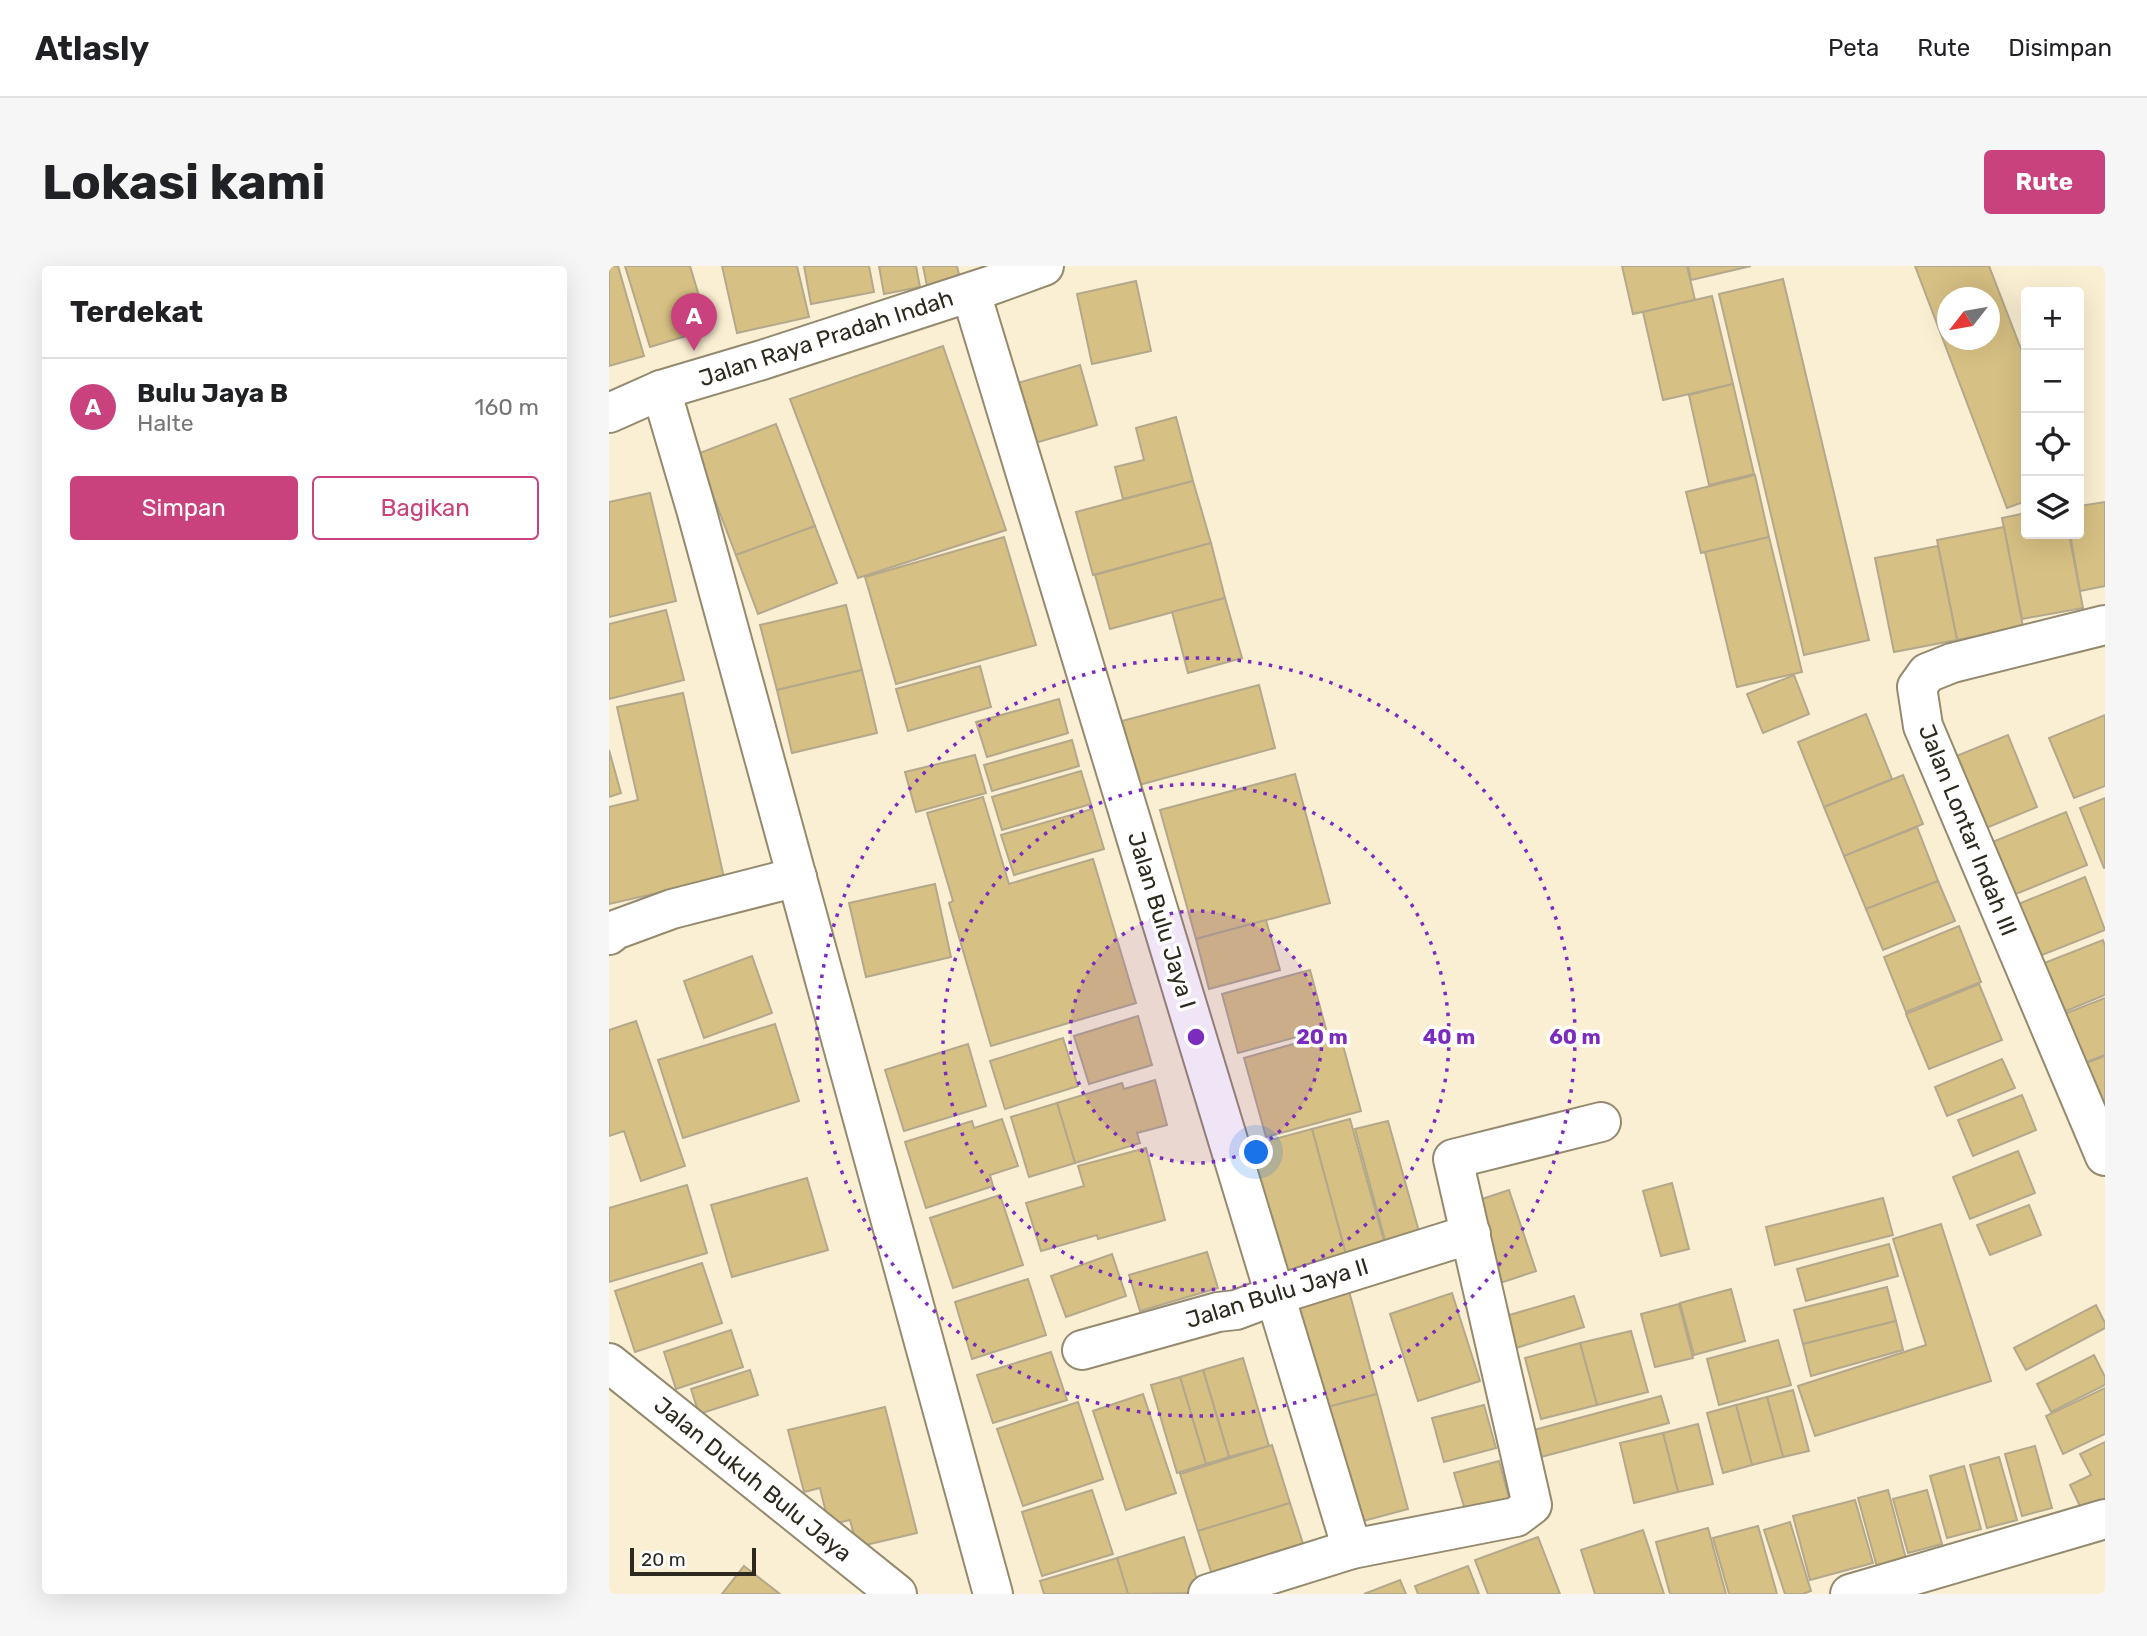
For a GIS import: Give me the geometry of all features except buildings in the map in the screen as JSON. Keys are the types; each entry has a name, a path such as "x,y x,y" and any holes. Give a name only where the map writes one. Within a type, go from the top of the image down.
{"street":[{"name":"Jalan Raya Pradah Indah","path":"609,413 661,390 762,360 981,282 1044,266"},
{"name":"Jalan Bulu Jaya I","path":"981,282 1352,1549"},
{"path":"661,390 686,471 993,1594"},
{"name":"Jalan Lontar Indah III","path":"2105,625 1952,663 1927,673 1917,687 1923,726 2105,1156"},
{"path":"609,935 615,930 672,909 797,877"},
{"path":"1208,1594 1352,1549 1516,1517 1532,1505 1453,1159 1601,1122"},
{"name":"Jalan Bulu Jaya II","path":"1082,1350 1218,1312 1236,1310 1471,1234"},
{"name":"Jalan Dukuh Bulu Jaya","path":"609,1363 897,1594"},
{"path":"1850,1594 2105,1519"}],"place":[{"name":"Bulu Jaya B","path":"694,351"}]}
